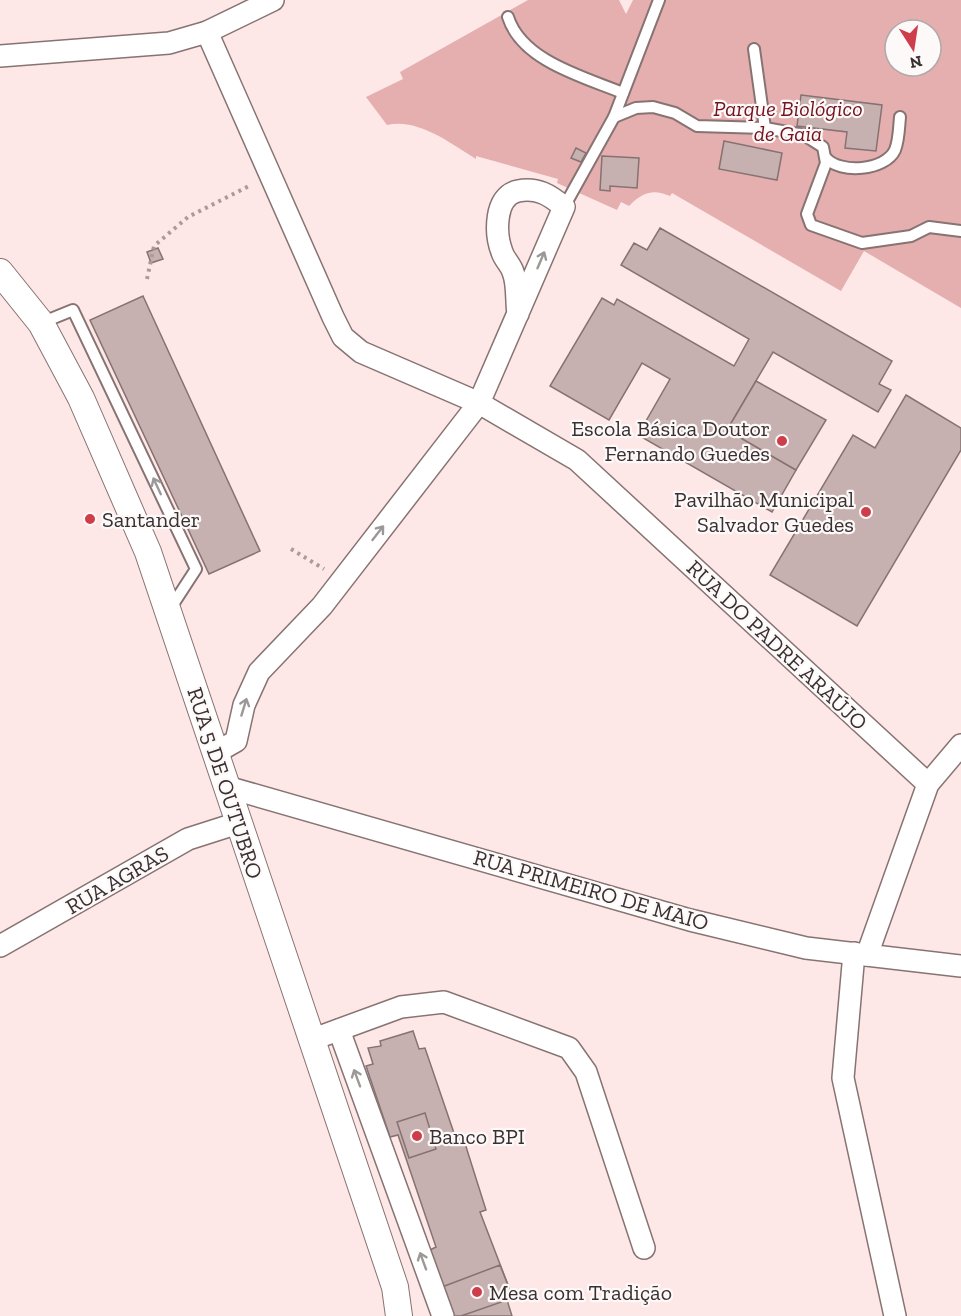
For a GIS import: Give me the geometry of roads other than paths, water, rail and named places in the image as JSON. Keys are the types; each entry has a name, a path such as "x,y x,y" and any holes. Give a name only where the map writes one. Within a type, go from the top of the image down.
{"street":[{"path":"0,57 169,43 207,32 273,0"},
{"name":"RUA DO PADRE ARAÚJO","path":"207,32 343,337 361,352 479,403 577,460 928,784"},
{"path":"215,753 236,741 244,705 259,672 322,606 479,403 518,314 564,207 551,195 529,189 512,193 502,203 496,230 502,254 514,273 518,314"},
{"name":"RUA 5 DE OUTUBRO","path":"0,272 41,323 81,398 148,552 395,1287 399,1316"},
{"path":"895,1316 843,1078 860,954 928,784 961,745"},
{"name":"RUA PRIMEIRO DE MAIO","path":"227,787 690,920 806,948 961,966"},
{"name":"RUA AGRAS","path":"0,946 188,839 238,823"},
{"path":"311,1040 401,1007 444,1002 569,1048 586,1072 644,1248"},
{"path":"339,1030 443,1316"}],"lane":[{"path":"564,207 614,117 659,0"},
{"path":"508,17 512,31 522,43 562,68 623,93"},
{"path":"754,49 765,128"},
{"path":"614,117 636,108 653,107 675,113 697,126 765,128 812,138 823,147 826,158 807,214 811,225 862,243 910,236 929,227 961,231"},
{"path":"826,158 834,164 855,168 875,165 889,158 895,150 900,117"},
{"path":"41,323 73,310 196,569 168,612"}],"place":[{"name":"Escola Básica Doutor Fernando Guedes","path":"782,441"},
{"name":"Pavilhão Municipal Salvador Guedes","path":"866,512"},
{"name":"Santander","path":"90,519"},
{"name":"Banco BPI","path":"417,1136"},
{"name":"Mesa com Tradição","path":"477,1292"}],"park label":[{"name":"Parque Biológico de Gaia","path":"788,120"}]}
